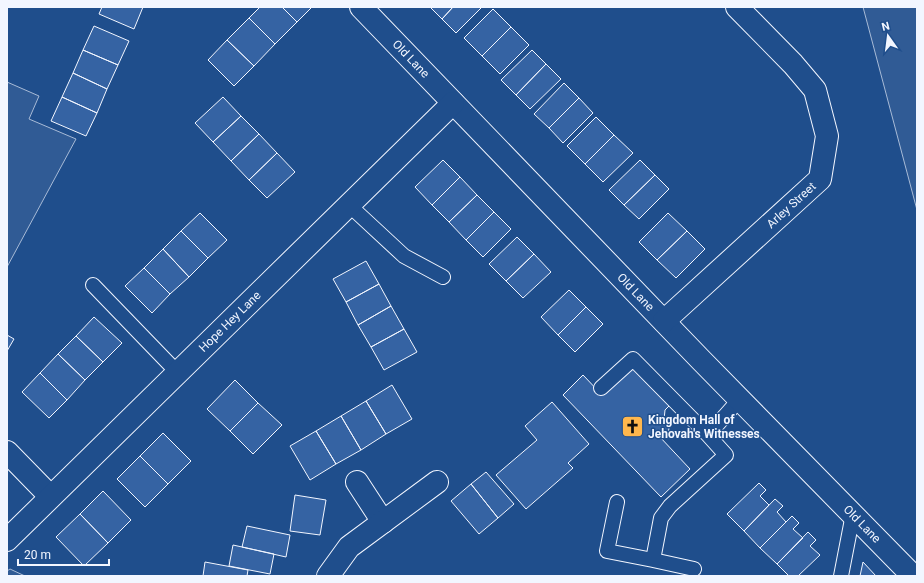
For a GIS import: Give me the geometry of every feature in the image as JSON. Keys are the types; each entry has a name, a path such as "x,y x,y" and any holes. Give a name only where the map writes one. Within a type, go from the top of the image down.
{"street":[{"name":"Old Lane","path":"361,7 739,400 913,576"},
{"name":"Arley Street","path":"664,321 820,179 827,136 815,90 737,7"},
{"name":"Hope Hey Lane","path":"7,540 50,496 453,103"},
{"path":"7,452 50,496"},
{"path":"357,482 383,522"},
{"path":"328,576 349,547 437,482"}],"lane":[{"path":"349,205 404,256 443,277"},
{"path":"93,286 177,372"},
{"path":"601,388 633,359 726,455 670,506 660,518 653,560"},
{"path":"708,435 739,400"},
{"path":"617,502 607,551 694,569"},
{"path":"842,576 853,514"}],"shaded area":[{"path":"863,7 917,7 917,210"},
{"path":"7,82 39,96 29,119 76,139 7,267"},
{"path":"10,569 25,576 7,576 7,571"}],"building":[{"path":"102,7 143,7 134,29 99,14"},
{"path":"260,7 282,7 297,22 275,44 249,18"},
{"path":"282,7 312,7 297,22"},
{"path":"430,7 453,7 442,19"},
{"path":"453,7 482,7 456,33 442,19"},
{"path":"493,9 511,27 482,56 464,38"},
{"path":"249,18 275,44 254,66 227,40"},
{"path":"94,26 129,41 118,65 83,50"},
{"path":"511,27 529,45 500,74 482,56"},
{"path":"227,40 254,66 234,86 208,60"},
{"path":"83,50 118,65 107,89 73,73"},
{"path":"532,50 546,64 516,95 501,80"},
{"path":"546,64 561,79 530,109 516,95"},
{"path":"73,73 107,89 97,113 62,97"},
{"path":"564,83 579,98 549,128 534,114"},
{"path":"62,97 97,113 86,136 51,121"},
{"path":"223,97 241,116 213,142 195,123"},
{"path":"579,98 593,113 563,143 549,128"},
{"path":"241,116 259,134 231,161 213,142"},
{"path":"596,117 614,135 585,164 567,146"},
{"path":"259,134 277,153 249,180 231,161"},
{"path":"614,135 633,153 603,182 585,164"},
{"path":"277,153 295,172 267,198 249,180"},
{"path":"443,160 460,177 432,205 415,187"},
{"path":"640,160 655,175 624,205 609,190"},
{"path":"655,175 669,189 639,219 624,205"},
{"path":"460,177 477,195 449,222 432,205"},
{"path":"477,195 494,212 466,240 449,222"},
{"path":"494,212 511,229 483,257 466,240"},
{"path":"200,213 227,240 208,258 181,231"},
{"path":"668,213 687,231 657,260 639,242"},
{"path":"181,231 208,258 189,277 163,249"},
{"path":"687,231 705,249 676,278 657,260"},
{"path":"517,237 534,254 506,281 489,264"},
{"path":"163,249 189,277 170,294 144,268"},
{"path":"534,254 551,272 523,298 506,281"},
{"path":"366,261 379,284 346,302 333,279"},
{"path":"144,268 170,294 152,313 125,286"},
{"path":"379,284 391,306 358,325 346,302"},
{"path":"569,290 586,307 558,335 541,317"},
{"path":"391,306 404,329 371,347 358,325"},
{"path":"586,307 603,324 575,352 558,335"},
{"path":"94,317 122,343 103,362 76,336"},
{"path":"404,329 417,352 384,370 371,347"},
{"path":"7,335 14,339 7,351"},
{"path":"76,336 103,362 85,380 58,354"},
{"path":"58,354 85,380 67,400 40,373"},
{"name":"Kingdom Hall of Jehovah's Witnesses","path":"631,367 669,406 665,410 664,420 670,421 668,435 659,434 659,436 690,469 661,497 563,395 583,375 602,395"},
{"path":"40,373 67,400 49,418 22,392"},
{"path":"235,380 258,403 230,431 207,409"},
{"path":"392,385 412,419 386,434 366,401"},
{"path":"366,401 386,434 361,450 341,416"},
{"path":"552,402 589,444 568,463 573,468 526,509 496,475 537,440 525,426"},
{"path":"258,403 282,425 253,454 230,431"},
{"path":"341,416 361,450 336,464 316,431"},
{"path":"316,431 336,464 310,480 290,446"},
{"path":"163,433 191,461 168,484 140,456"},
{"path":"140,456 168,484 145,507 117,479"},
{"path":"486,472 514,504 498,518 471,484"},
{"path":"759,483 766,490 760,496 769,505 744,531 727,514"},
{"path":"471,484 498,518 479,534 451,501"},
{"path":"103,491 131,520 108,543 80,514"},
{"path":"295,495 326,500 320,535 290,531"},
{"path":"775,499 783,506 777,512 786,522 760,548 744,531"},
{"path":"80,514 108,543 84,566 56,537"},
{"path":"792,516 799,523 793,529 803,538 777,564 760,548"},
{"path":"247,526 290,535 286,557 242,547"},
{"path":"808,532 816,540 810,546 820,555 798,576 789,576 777,564"},
{"path":"233,545 274,554 270,574 229,566"},
{"path":"205,562 248,570 247,576 203,576"},
{"path":"863,562 876,576 860,576"}],"place":[{"name":"Kingdom Hall of Jehovah's Witnesses","path":"632,427"}]}
